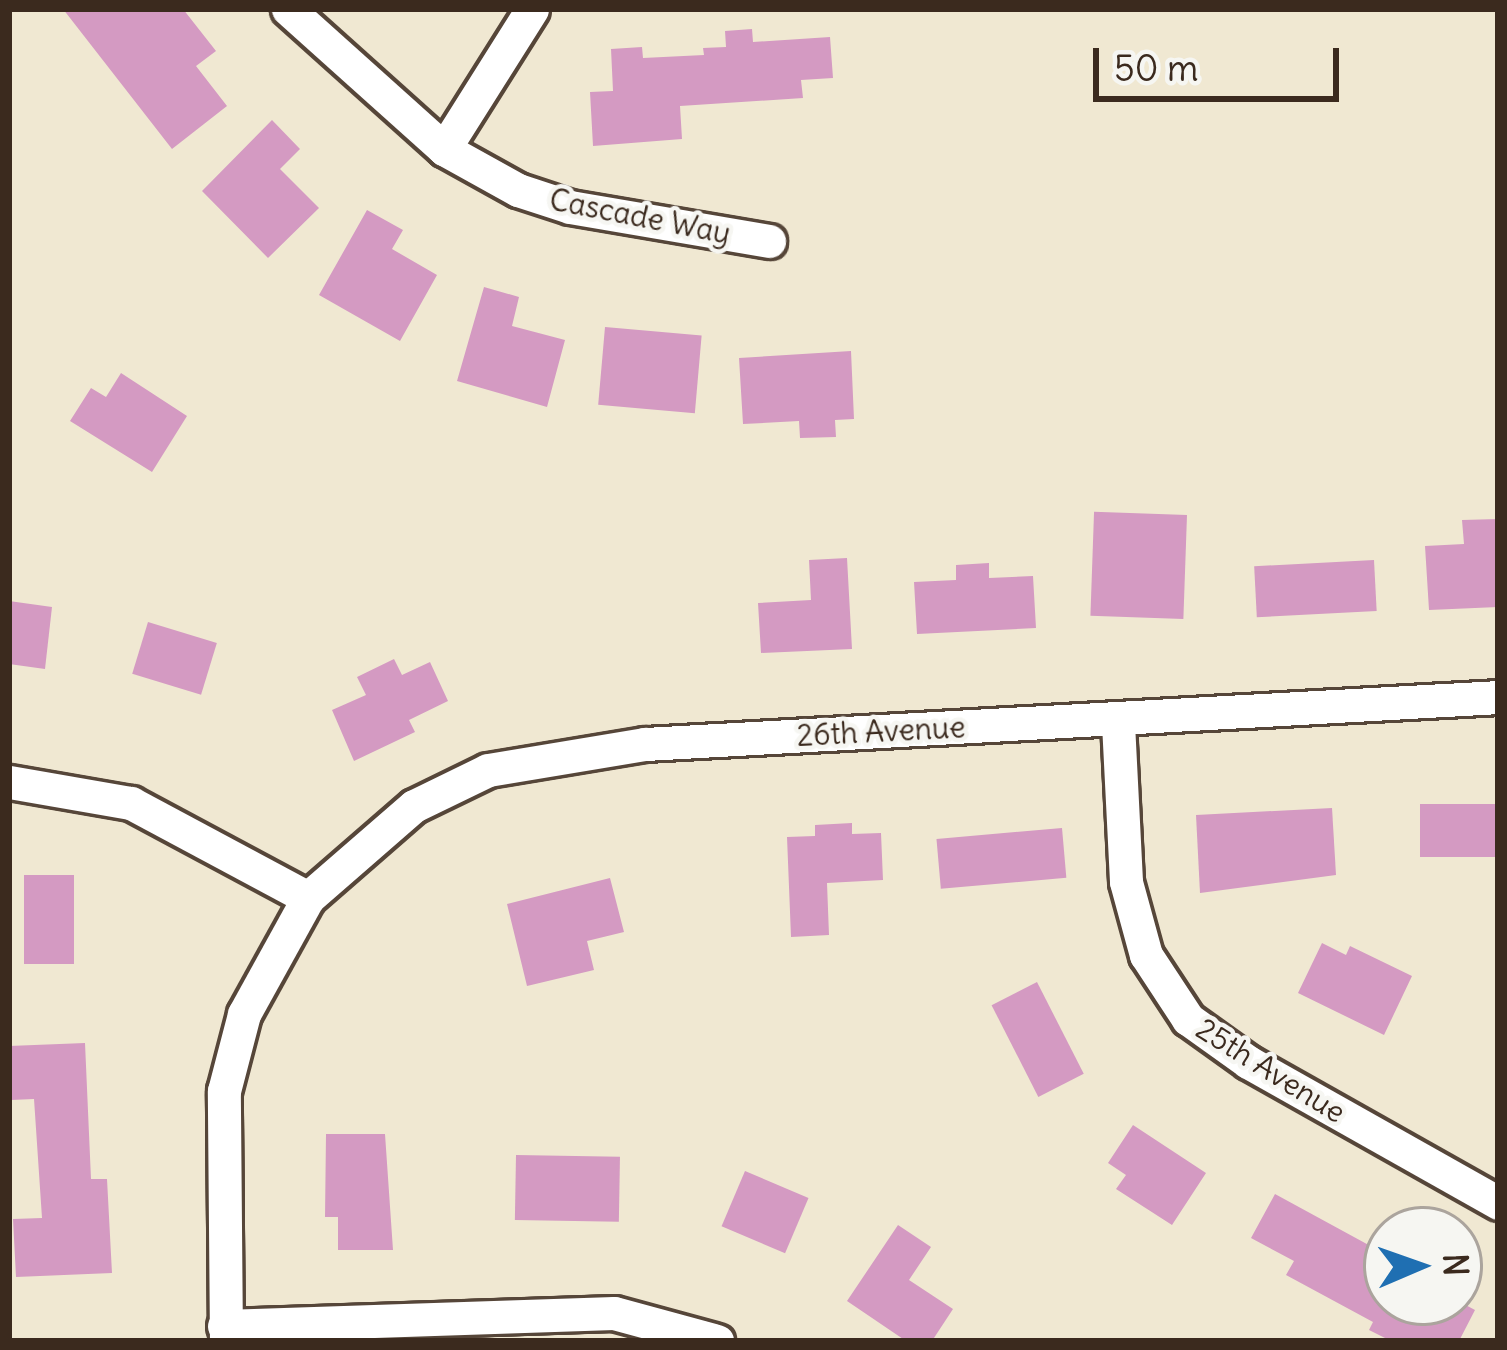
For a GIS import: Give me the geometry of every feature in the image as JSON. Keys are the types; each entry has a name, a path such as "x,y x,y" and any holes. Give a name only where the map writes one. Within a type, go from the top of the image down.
{"street":[{"name":"Cascade Way","path":"288,9 443,149 570,207 769,242"},
{"path":"443,149 532,9"},
{"name":"26th Avenue","path":"308,898 414,806 488,770 645,744 1118,723 1498,697"},
{"name":"25th Avenue","path":"1118,723 1126,882 1146,956 1188,1018 1248,1063 1498,1203"},
{"path":"9,782 131,803 308,898 244,1014 224,1091 225,1334 614,1313 717,1341"}],"building":[{"path":"63,9 183,9 216,51 196,66 227,106 172,149"},
{"path":"752,29 753,42 830,37 833,78 801,80 803,98 680,106 682,139 593,146 590,92 613,91 611,49 642,47 643,58 704,55 703,48 726,47 725,31"},
{"path":"272,120 300,149 280,169 319,208 268,258 202,191"},
{"path":"367,210 403,230 392,249 437,275 400,341 319,295"},
{"path":"484,287 519,297 512,326 565,340 547,407 457,381"},
{"path":"605,327 702,335 695,413 598,405"},
{"path":"851,351 854,419 835,420 836,437 800,438 799,421 743,424 739,358"},
{"path":"121,373 187,416 152,472 70,421 91,388 106,397"},
{"path":"1094,512 1187,515 1183,619 1090,616"},
{"path":"1498,519 1498,607 1429,610 1425,546 1464,544 1462,520"},
{"path":"847,558 852,649 761,653 758,603 811,600 809,560"},
{"path":"1374,560 1377,611 1257,617 1254,566"},
{"path":"989,563 989,578 1033,576 1036,628 917,634 914,582 956,580 956,565"},
{"path":"9,601 52,607 45,669 9,664"},
{"path":"148,622 217,643 201,695 132,674"},
{"path":"394,659 402,675 430,662 448,701 409,720 415,732 354,761 332,710 366,695 357,677"},
{"path":"1420,804 1498,804 1498,857 1420,857"},
{"path":"1332,808 1336,875 1200,893 1196,815"},
{"path":"852,823 852,834 881,833 883,880 827,883 829,935 791,937 787,837 815,836 815,825"},
{"path":"1062,828 1066,878 941,889 936,839"},
{"path":"24,875 74,875 74,964 24,964"},
{"path":"610,878 624,932 587,941 594,970 527,986 507,904"},
{"path":"1322,943 1346,955 1350,946 1412,976 1384,1035 1298,993"},
{"path":"1037,982 1084,1074 1038,1097 992,1005"},
{"path":"85,1043 91,1179 107,1179 112,1273 16,1277 13,1219 42,1218 34,1099 11,1100 9,1046"},
{"path":"1133,1125 1206,1173 1172,1225 1116,1189 1126,1175 1108,1163"},
{"path":"326,1134 385,1134 393,1250 338,1250 338,1217 325,1217"},
{"path":"516,1155 620,1157 619,1222 515,1220"},
{"path":"745,1171 809,1198 785,1253 722,1226"},
{"path":"1275,1194 1363,1242 1363,1317 1286,1275 1294,1261 1251,1238"},
{"path":"898,1225 931,1247 909,1280 953,1309 932,1341 906,1341 847,1301"},
{"path":"1371,1326 1467,1326 1459,1341 1391,1341 1369,1330"}]}
